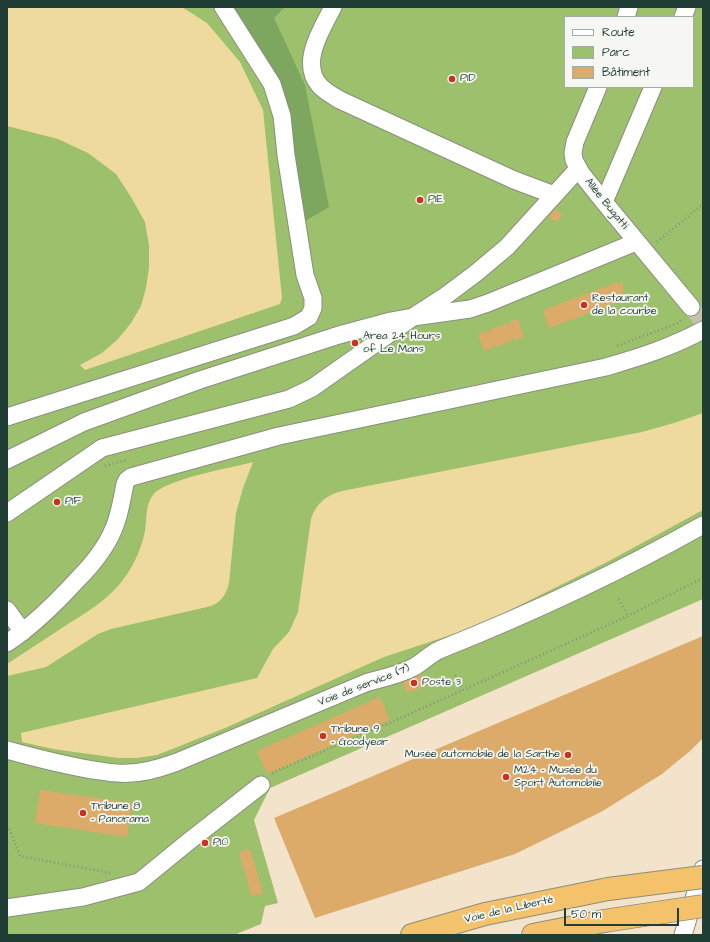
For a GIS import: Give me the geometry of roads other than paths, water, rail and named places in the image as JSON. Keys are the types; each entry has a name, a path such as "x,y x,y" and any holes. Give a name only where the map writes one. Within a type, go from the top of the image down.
{"highway":[{"name":"Voie de la Liberté","path":"412,935 485,914 608,889 703,877"},
{"path":"533,935 604,921 703,906"}],"street":[{"path":"7,417 294,326 309,316 313,308 313,298 305,275 288,170 282,116 272,84 223,7"},
{"path":"333,7 312,53 311,65 313,75 319,85 340,100 514,180 554,194"},
{"name":"Allée Bugatti","path":"598,88 575,142 573,153 574,160 578,169 604,202 691,307"},
{"path":"604,202 653,88"},
{"path":"7,513 102,448 289,399 312,388 444,297 476,273 506,247 578,169"},
{"path":"7,460 84,422 185,385 339,335 391,321 470,309 636,242"},
{"path":"7,644 41,618 67,592 103,549 115,526 125,484 131,477 279,436 606,367 647,355 682,342 703,330"},
{"name":"Voie de service (7)","path":"7,750 64,765 118,774 158,769 368,682 394,676 414,666 434,652 516,618 584,587 703,525"},
{"path":"7,610 23,632"},
{"path":"7,908 83,897 139,882 265,780"},
{"path":"685,934 703,869"}],"tunnel":[{"path":"691,307 703,321"}],"place":[{"name":"P1D","path":"452,79"},
{"name":"P1E","path":"420,200"},
{"name":"Restaurant de la courbe","path":"584,305"},
{"name":"Area 24 Hours of Le Mans","path":"355,343"},
{"name":"P1F","path":"57,502"},
{"name":"Poste 3","path":"414,683"},
{"name":"Tribune 9 - Goodyear","path":"323,736"},
{"name":"Musée automobile de la Sarthe","path":"568,755"},
{"name":"M24 - Musée du Sport Automobile","path":"506,777"},
{"name":"Tribune 8 - Panorama","path":"83,813"},
{"name":"P10","path":"205,843"}]}
